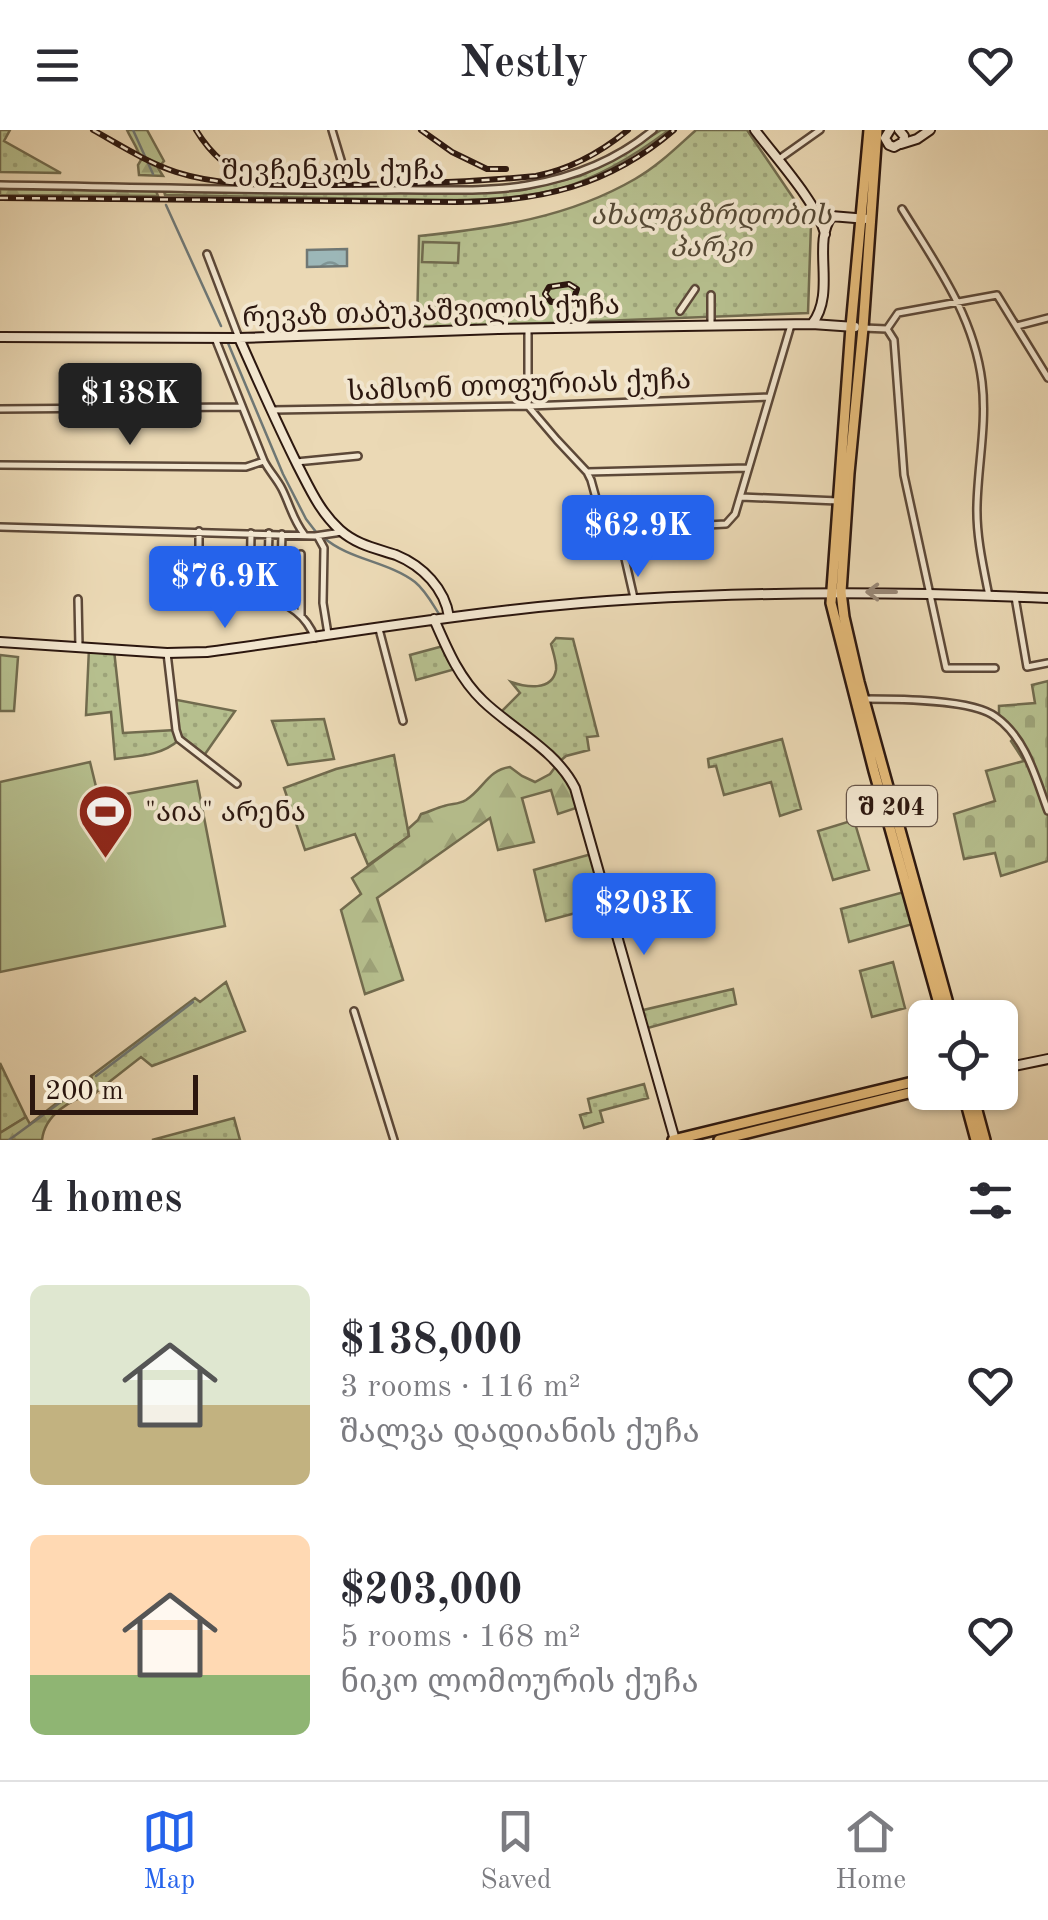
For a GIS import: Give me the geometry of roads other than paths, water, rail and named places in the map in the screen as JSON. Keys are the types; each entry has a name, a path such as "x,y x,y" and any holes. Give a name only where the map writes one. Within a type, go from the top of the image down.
{"main road":[{"name":"შ 204","path":"869,130 872,145"},
{"name":"შ 204","path":"877,130 865,218 863,328 832,606 938,1000"},
{"name":"შ 204","path":"865,218 851,327 838,501 836,592 947,1000"},
{"path":"675,1140 908,1082"},
{"path":"719,1140 908,1093"},
{"path":"968,1110 976,1140"},
{"path":"977,1110 986,1140"}],"street":[{"path":"332,130 350,190"},
{"name":"შევჩენკოს ქუჩა","path":"0,185 298,192 524,186 592,167 653,130"},
{"path":"756,130 814,209 825,234"},
{"path":"777,160 820,130"},
{"path":"889,145 886,138 890,130"},
{"path":"899,130 904,136 901,144"},
{"path":"872,145 896,147 930,130"},
{"path":"814,209 832,216 865,218"},
{"path":"902,209 958,302 974,340 982,382 983,419 976,504 989,596"},
{"path":"832,216 825,234 823,305 828,318 838,326"},
{"path":"844,216 855,224 860,237"},
{"path":"207,254 270,410 326,516 338,533 363,546 396,555 422,571 442,594 449,617"},
{"path":"680,310 695,289"},
{"path":"710,295 711,326"},
{"path":"888,329 898,314 996,295 1048,378"},
{"path":"812,324 823,305"},
{"path":"1016,326 1048,318"},
{"path":"611,530 726,524 735,514 792,324"},
{"name":"რევაზ თაბუკაშვილის ქუჩა","path":"0,337 239,338 792,324 863,328"},
{"path":"528,328 528,406 591,480 599,509 623,550 634,599"},
{"path":"863,328 888,329"},
{"path":"888,329 894,340 904,475 946,668 995,668"},
{"path":"215,338 264,461 304,534"},
{"name":"სამსონ თოფურიას ქუჩა","path":"270,410 768,397"},
{"path":"0,410 241,407"},
{"path":"296,462 358,456"},
{"path":"0,464 246,467 264,461"},
{"path":"586,472 748,468"},
{"path":"740,496 838,501"},
{"path":"0,526 315,536 338,533"},
{"path":"199,531 199,594 217,594"},
{"path":"251,533 250,592 288,604 311,628 315,638"},
{"path":"267,597 269,533"},
{"path":"280,601 282,534"},
{"path":"315,536 324,548 323,603 329,636"},
{"path":"623,550 681,548"},
{"path":"301,616 302,554"},
{"path":"0,642 167,654 315,638 449,617 634,599 836,592 1048,598"},
{"path":"1016,597 1027,667 1048,663"},
{"path":"78,600 79,648"},
{"path":"434,620 454,664 478,696 568,774 675,1140"},
{"path":"378,629 403,721"},
{"path":"167,654 179,739 237,784"},
{"path":"863,698 927,700 977,708 996,716 1024,750 1048,811"},
{"path":"354,1011 394,1140"},
{"path":"1018,1065 1048,1059"}],"water":[{"path":"347,249 347,266 307,267 307,250"}],"waterway":[{"path":"133,130 153,174"},
{"path":"166,205 221,326"},
{"path":"228,343 283,474 316,532"},
{"path":"323,537 344,551 415,582 439,614"},
{"path":"96,1076 193,1002"},
{"path":"9,1140 88,1082"}],"railway":[{"path":"93,130 154,163 192,177 296,185 536,176 585,159 628,130"},
{"path":"196,130 220,160 253,179"},
{"path":"421,130 452,152 487,169 506,169"},
{"path":"0,198 456,202 516,199 598,177 624,165 674,130"},
{"path":"569,284 577,289 569,301 551,302 545,294 549,287 569,284"}],"place":[{"name":"\"აია\" არენა","path":"106,860"}],"park label":[{"name":"ახალგაზრდობის პარკი","path":"711,230"}]}
